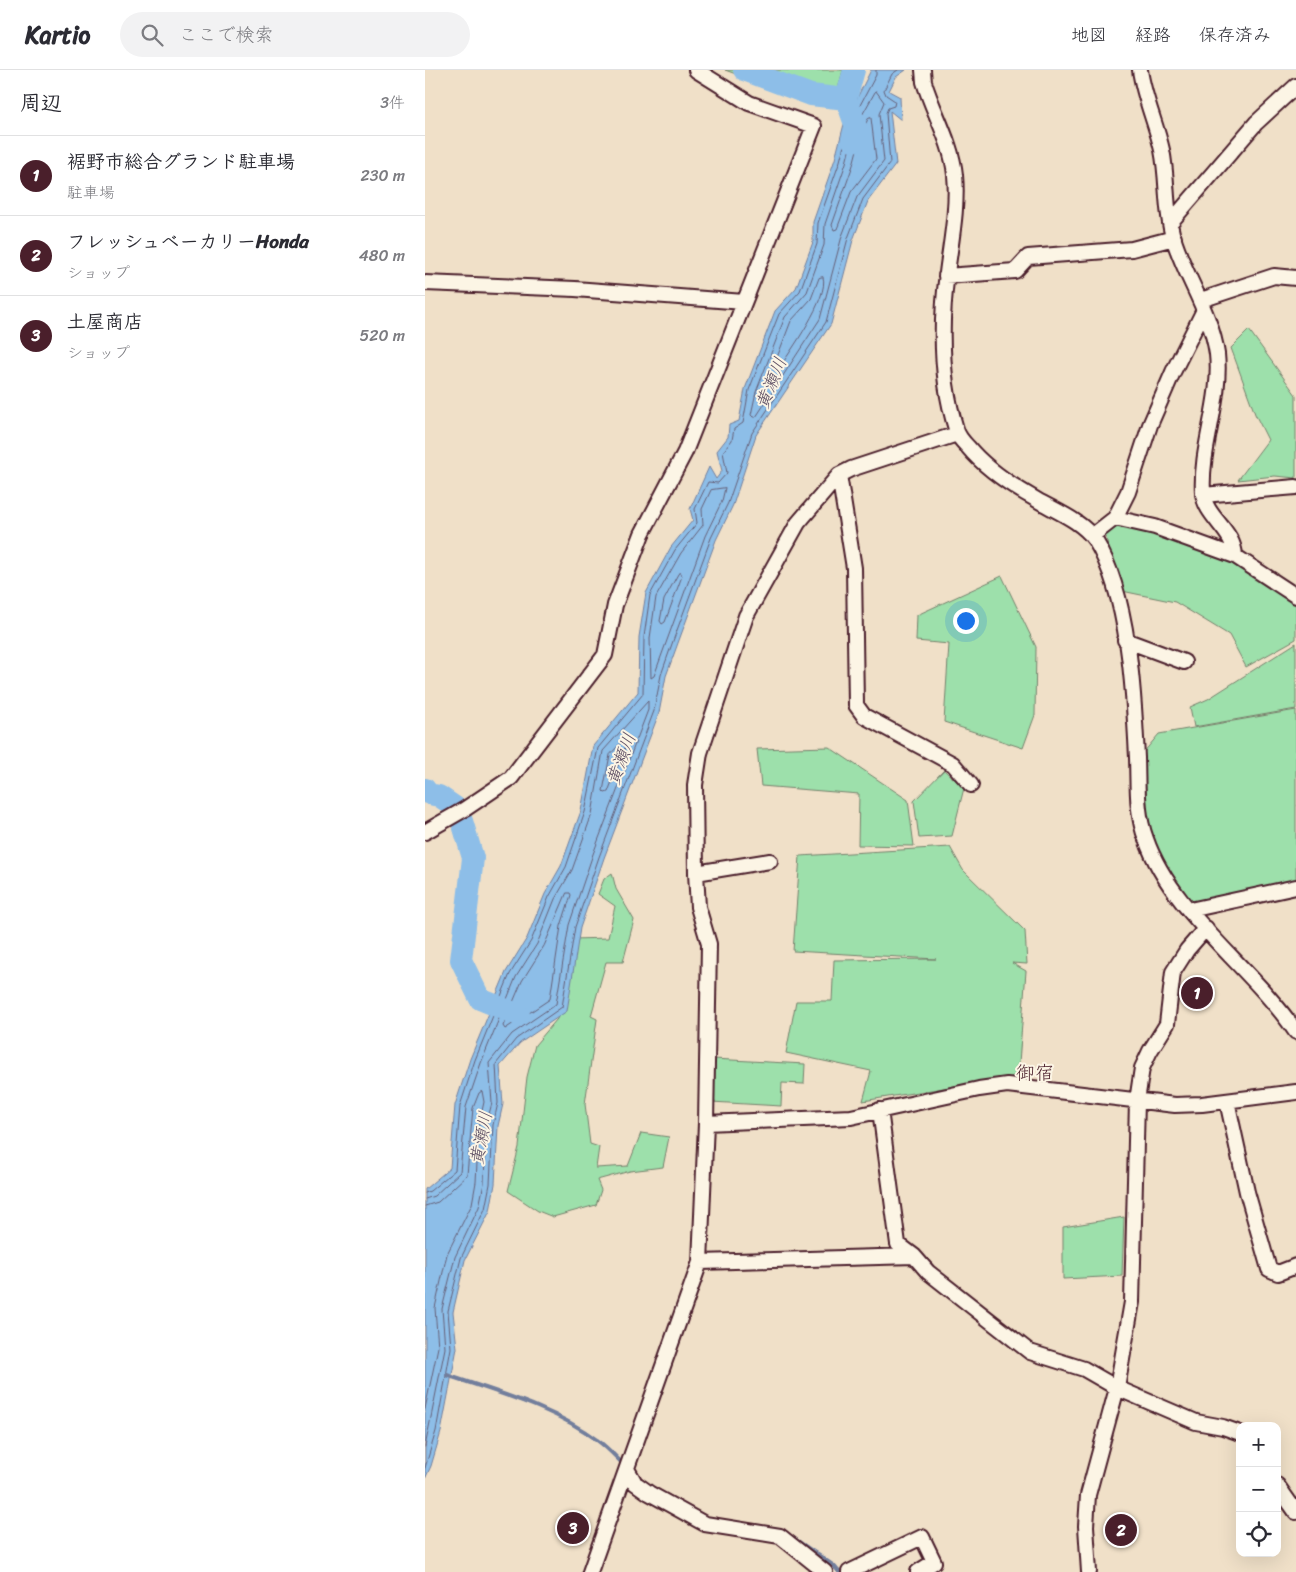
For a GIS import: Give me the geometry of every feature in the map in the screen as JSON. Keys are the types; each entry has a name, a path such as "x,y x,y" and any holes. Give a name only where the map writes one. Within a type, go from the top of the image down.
{"street":[{"path":"425,832 458,814 511,778 605,655 615,605 642,534 685,452 814,126 749,103 696,70"},
{"path":"923,70 924,82 952,158 955,174 955,211 946,276 941,334 947,398 957,434 982,464 1034,499 1073,520 1092,536 1108,567 1117,598 1125,640 1133,697 1139,818 1146,841 1160,871 1190,910 1279,1006 1296,1032"},
{"path":"1140,70 1143,89 1162,150 1173,238 1202,305 1217,354 1217,375 1206,451 1203,496 1206,505 1234,544 1235,556"},
{"path":"1170,223 1257,124 1296,86"},
{"path":"946,276 1015,271 1028,257 1132,249 1173,238"},
{"path":"1092,536 1115,518 1128,492 1151,425 1202,305 1274,276 1296,278"},
{"path":"425,283 575,289 744,302"},
{"path":"590,1572 629,1473 701,1262 706,1123 709,944 698,907 696,873 695,785 700,753 746,616 798,523 839,475 851,469 957,434"},
{"path":"839,475 854,568 856,705 864,716 953,764 971,785"},
{"path":"1203,496 1296,487"},
{"path":"1115,518 1155,527 1235,556 1296,596"},
{"path":"1125,640 1184,662"},
{"path":"696,873 770,861"},
{"path":"1190,910 1296,888"},
{"path":"1089,1572 1086,1526 1088,1495 1117,1388 1132,1302 1137,1101 1142,1068 1167,1024 1173,972 1187,950 1206,928"},
{"path":"706,1123 833,1119 1007,1085 1175,1105 1227,1101 1296,1092"},
{"path":"1227,1101 1247,1192 1269,1269 1274,1273 1296,1266"},
{"path":"880,1110 898,1244 914,1256 928,1272 1030,1352 1084,1369 1117,1388 1196,1422 1236,1432"},
{"path":"701,1262 914,1256"},
{"path":"629,1473 649,1494 705,1524 780,1536 825,1572"},
{"path":"1281,1491 1296,1512"},
{"path":"849,1572 922,1537 934,1562 918,1572"}],"green space":[{"path":"725,70 843,70 838,89 824,99 799,97"},
{"path":"1249,330 1296,395 1296,478 1275,476 1238,480 1268,440 1255,414 1231,348"},
{"path":"1112,526 1152,530 1230,558 1296,604 1296,639 1246,667 1229,635 1175,602 1122,591 1105,535"},
{"path":"1002,576 1036,647 1035,715 1023,748 944,722 949,644 916,641 917,615"},
{"path":"1296,643 1296,709 1194,727 1190,707 1208,699"},
{"path":"1296,710 1296,881 1193,903 1165,868 1149,830 1143,753 1159,734"},
{"path":"829,747 908,800 914,846 858,845 859,794 761,786 757,749"},
{"path":"944,770 964,788 952,836 919,838 914,801"},
{"path":"950,847 963,870 1025,931 1027,964 1012,963 1026,971 1018,1076 863,1101 871,1071 786,1053 796,1001 832,1001 834,960 936,959 793,951 800,856"},
{"path":"612,873 616,889 634,920 623,962 606,962 591,1016 597,1019 585,1104 590,1144 599,1147 596,1168 628,1166 641,1133 669,1137 663,1167 630,1171 597,1180 601,1190 596,1205 553,1217 538,1211 508,1191 519,1147 527,1077 535,1045 557,1019 573,939 608,938 615,906 598,894 604,879"},
{"path":"713,1059 805,1064 804,1084 782,1083 781,1106 711,1102"},
{"path":"1124,1217 1122,1276 1063,1279 1063,1227"}],"water":[{"path":"871,70 906,70 896,77 889,91 900,97 901,120 890,111 896,164 868,201 853,240 831,324 756,435 733,505 716,540 666,676 659,713 604,858 580,928 567,1011 520,1043 500,1066 503,1104 498,1126 495,1184 490,1211 465,1260 453,1312 457,1348 441,1432 425,1479 425,1189 450,1168 455,1105 470,1059 506,972 527,938 545,894 561,866 581,811 593,746 638,692 639,637 646,593 671,547 693,520 690,509 709,467 716,479 722,471 717,451 728,437 729,425 739,421 745,389 775,311 796,288 813,242 813,222 835,159 844,124"}],"waterway":[{"name":"黄瀬川","path":"744,70 811,95 846,99"},
{"name":"黄瀬川","path":"853,141 856,127 846,99 854,70"},
{"path":"425,789 429,794 439,796 455,807 462,821 473,858 461,960 480,999 519,1015"},
{"path":"447,1375 525,1402 562,1418 601,1443 625,1466"},
{"path":"793,1538 834,1566 839,1572"}],"place":[{"name":"裾野市総合グランド駐車場","path":"1197,993"},
{"name":"土屋商店","path":"573,1528"},
{"name":"フレッシュベーカリーHonda","path":"1121,1530"}],"district":[{"name":"御宿","path":"1035,1072"}]}
